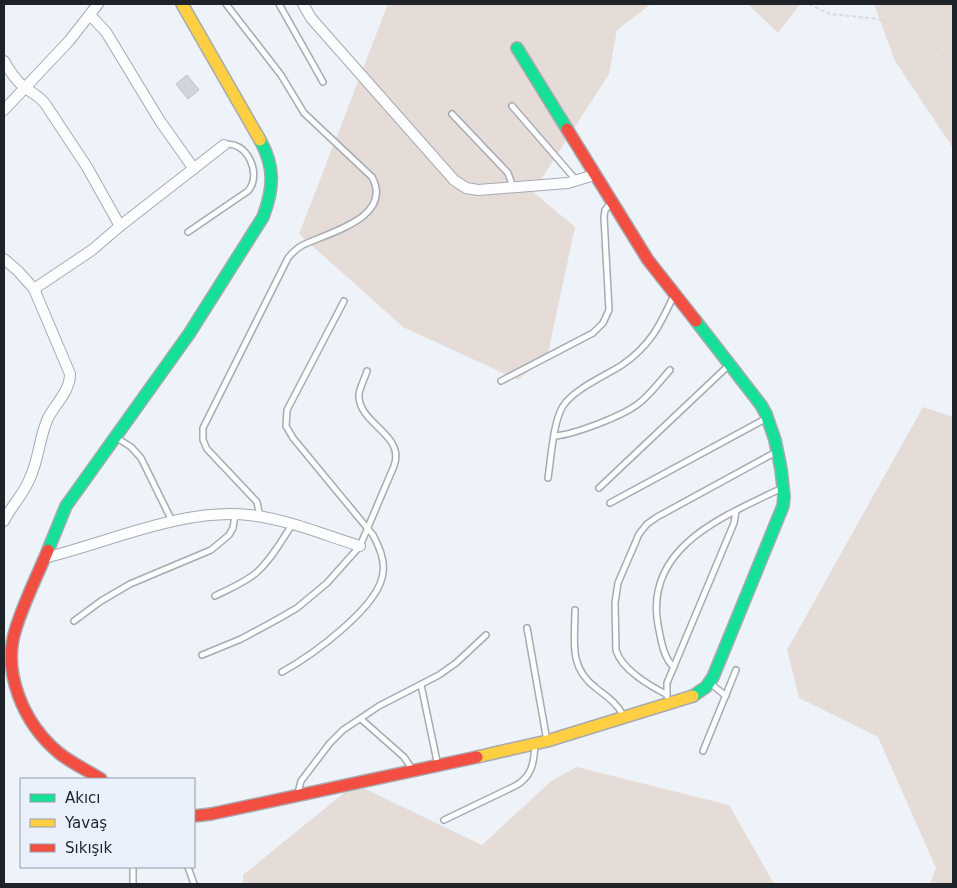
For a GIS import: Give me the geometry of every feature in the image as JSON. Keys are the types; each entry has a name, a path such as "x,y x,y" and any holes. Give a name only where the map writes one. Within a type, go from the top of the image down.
{"street":[{"path":"4,110 64,47 98,4"},
{"path":"99,778 68,760 50,745 28,716 16,687 12,654 15,630 66,506 189,334 263,217 271,192 272,174 265,149 182,4"},
{"path":"303,4 311,18 454,180 462,186 472,190 513,187 577,181 594,175"},
{"path":"90,15 106,32 165,128 194,169"},
{"path":"195,816 438,767 541,742 624,718 668,699 694,696 710,682 781,513 785,487 767,418 761,405 648,260 517,48"},
{"path":"5,66 25,88 35,94 46,105 87,167 120,226"},
{"path":"34,289 92,250 224,145"},
{"path":"4,259 34,289 69,369 70,379 68,388 54,408 45,426 29,481 4,521"},
{"path":"44,558 173,521 202,516 236,514 260,517 292,525 360,546"}],"lane":[{"path":"226,4 281,75 304,113 372,177 376,190 374,202 364,216 353,223 303,245 288,258 203,428 203,440 207,449 257,502 260,517"},
{"path":"279,4 323,82"},
{"path":"512,106 577,181"},
{"path":"452,114 508,173 513,187"},
{"path":"188,232 248,191 253,184 254,168 241,148 234,144 224,145"},
{"path":"501,381 593,333 604,323 609,310 604,217 605,210 612,203"},
{"path":"548,478 560,412 566,402 637,353 660,326 674,294"},
{"path":"282,672 324,644 365,607 381,583 384,571 380,552 368,528 293,438 288,430 286,421 288,410 344,301"},
{"path":"598,488 730,364"},
{"path":"555,436 579,431 628,410 643,400 670,370"},
{"path":"202,655 254,633 297,608 327,583 360,546 397,456 394,444 361,406 359,393 367,371"},
{"path":"610,503 767,418"},
{"path":"115,437 131,447 141,458 173,521"},
{"path":"668,699 627,668 619,659 616,650 615,594 636,540 646,524 657,517 776,452"},
{"path":"674,667 667,659 657,620 658,594 663,576 673,558 685,543 698,532 785,487"},
{"path":"668,699 667,683 734,523 736,511"},
{"path":"74,621 100,601 130,584 211,550 229,534 233,528 236,514"},
{"path":"215,596 246,580 258,571 270,558 292,525"},
{"path":"574,610 575,659 579,671 589,683 618,707 624,718"},
{"path":"444,820 515,786 524,780 534,763 541,742 528,628"},
{"path":"298,796 301,781 330,743 344,730 379,706 421,685 456,663 486,636"},
{"path":"702,750 736,670"},
{"path":"710,682 726,696"},
{"path":"421,685 438,767"},
{"path":"361,718 404,758 414,772"},
{"path":"133,868 134,884"},
{"path":"188,868 194,884"}],"path":[{"path":"809,4 830,14 878,20 896,26 953,61"}],"shaded area":[{"path":"388,4 651,4 617,30 609,74 533,192 575,227 548,353 518,380 403,327 299,234"},
{"path":"748,4 800,4 778,33"},
{"path":"874,4 953,4 953,148 895,61"},
{"path":"923,407 953,417 953,884 930,884 936,868 878,737 799,698 787,650"},
{"path":"577,767 729,805 774,884 243,884 243,875 355,784 482,845 551,781"}],"building":[{"path":"187,75 199,90 188,99 176,84"}],"traffic: fast":[{"path":"517,48 567,129"},
{"path":"48,550 66,506 189,334 263,217 269,197 271,178 268,159 260,140"},
{"path":"693,696 706,687 713,677 783,506 784,496 775,440 766,414 696,321"}],"traffic: slow":[{"path":"182,4 260,140"},
{"path":"477,757 547,741 693,696"}],"traffic: jam":[{"path":"567,129 648,260 696,321"},
{"path":"48,550 16,628 11,662 14,679 26,712 46,741 64,757 99,778"},
{"path":"195,816 477,757"}]}
